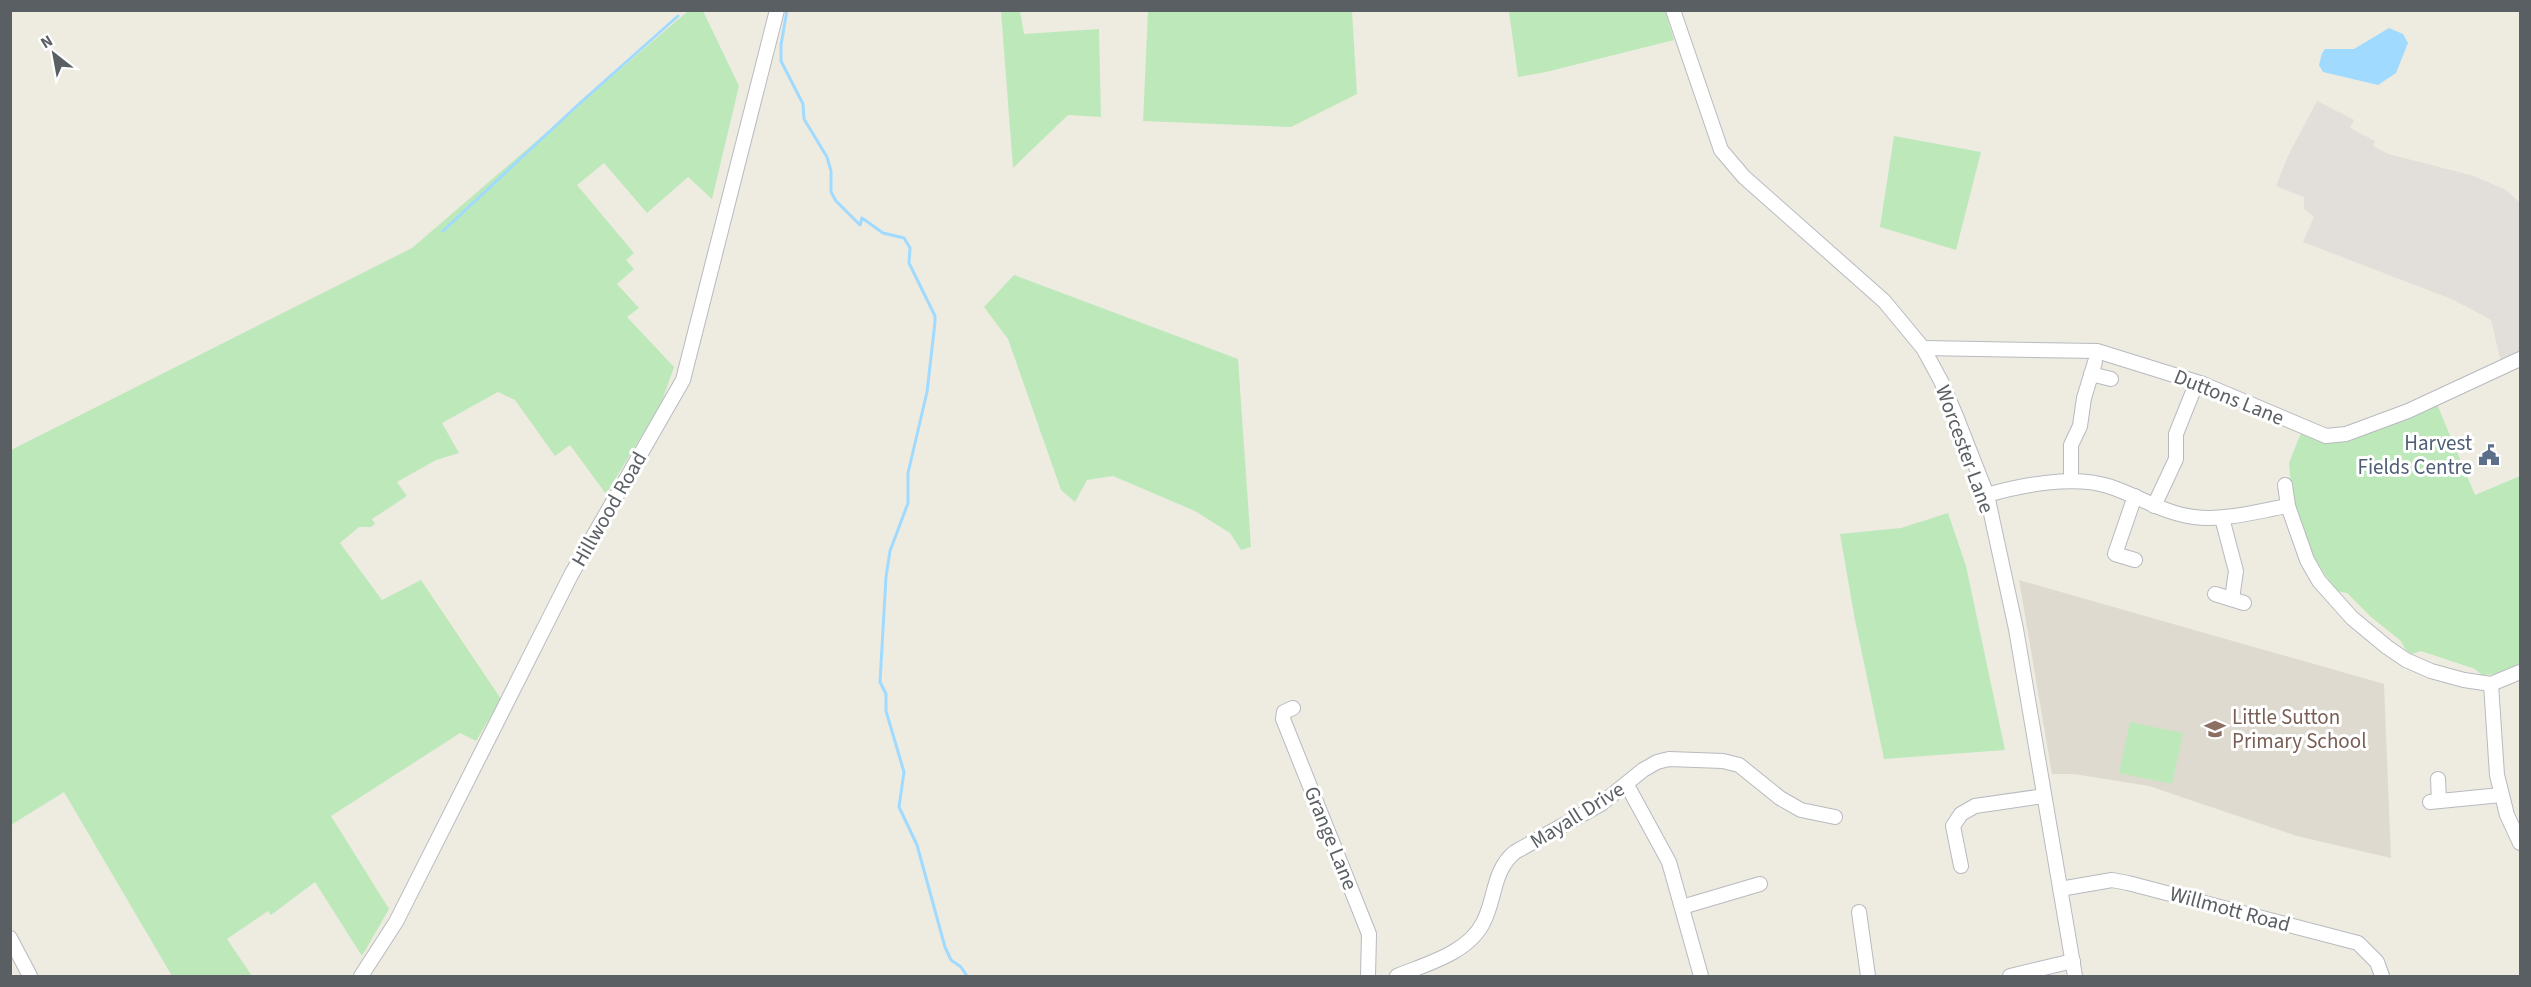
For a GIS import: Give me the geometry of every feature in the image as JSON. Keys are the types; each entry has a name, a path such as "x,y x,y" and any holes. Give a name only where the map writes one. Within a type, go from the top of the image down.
{"street":[{"name":"Hillwood Road","path":"362,976 396,922 572,575 683,380 777,10"},
{"name":"Worcester Lane","path":"1673,10 1721,150 1744,177 1884,301 1923,348 1941,381 1987,495 2016,629 2075,976"},
{"name":"Duttons Lane","path":"1923,348 2097,351 2203,384 2326,436 2346,434 2408,411 2520,359"},
{"path":"2071,480 2071,445 2080,426 2084,398 2093,368 2111,379"},
{"path":"2154,506 2176,459 2176,434 2193,402"},
{"path":"1987,495 2071,480 2092,481 2135,496 2154,506 2191,516 2222,518 2288,506"},
{"path":"2285,485 2288,506 2307,560 2332,598 2369,634 2406,660 2431,671 2464,680 2491,684 2520,672"},
{"path":"2135,496 2115,554 2135,560"},
{"path":"2215,594 2238,601 2236,571 2222,518"},
{"path":"2491,684 2497,774 2507,815 2520,843"},
{"name":"Grange Lane","path":"1293,708 1284,712 1283,719 1369,934 1368,976"},
{"name":"Mayall Drive","path":"1397,976 1455,951 1470,939 1483,924 1505,860 1515,852 1601,804 1643,770 1657,762 1670,759 1723,761 1739,765 1780,798 1801,810 1835,817"},
{"path":"2438,779 2434,801 2501,795"},
{"path":"1627,785 1669,862 1701,976"},
{"path":"1801,810 1805,796"},
{"path":"1975,861 1956,867 1953,826 1961,814 1975,806 2044,796"},
{"name":"Willmott Road","path":"2060,889 2112,880 2128,882 2358,943 2377,962 2382,976"},
{"path":"1682,907 1746,894 1760,884"},
{"path":"1859,912 1868,976"},
{"path":"1846,932 1861,930"},
{"path":"10,938 30,976"},
{"path":"2010,976 2073,961"}],"shaded area":[{"path":"2317,101 2354,120 2350,128 2375,141 2373,146 2388,154 2474,176 2506,190 2520,203 2520,350 2518,355 2501,362 2491,320 2454,300 2303,242 2314,217 2304,209 2304,197 2276,186 2288,156"},
{"name":"Little Sutton Primary School","path":"2019,580 2384,684 2391,858 2297,836 2149,786 2074,774 2052,774"}],"green space":[{"path":"688,11 703,11 739,86 712,199 688,177 647,213 604,163 577,185 634,253 626,260 634,269 617,284 639,308 627,317 674,367 661,404 606,494 570,445 555,456 515,400 498,392 442,423 459,453 436,460 397,482 407,496 372,519 375,524 371,527 359,527 340,543 382,600 421,580 501,699 476,741 460,733 331,816 389,909 362,956 315,882 271,915 268,911 227,939 252,976 172,976 64,792 11,825 11,450 412,248"},
{"path":"1001,11 1020,11 1024,34 1099,29 1101,117 1068,115 1013,168"},
{"path":"1148,11 1352,11 1357,94 1291,127 1143,121"},
{"path":"1509,11 1665,11 1674,40 1518,77"},
{"path":"1894,136 1981,152 1956,250 1880,227"},
{"path":"1014,275 1238,359 1251,547 1241,550 1230,533 1195,511 1113,476 1087,480 1075,502 1061,490 1008,339 984,307"},
{"path":"2436,402 2475,495 2520,476 2520,663 2497,674 2482,675 2475,669 2421,651 2412,654 2406,650 2400,640 2371,617 2347,593 2336,591 2305,538 2292,497 2289,463 2301,433 2317,440 2341,438"},
{"path":"1948,513 1966,566 2005,750 1884,759 1840,534 1901,528"},
{"path":"2130,722 2183,733 2172,784 2119,773"}],"water":[{"path":"2389,28 2403,34 2408,43 2396,73 2378,85 2323,72 2319,65 2325,49 2354,49"}],"waterway":[{"path":"787,10 781,45 781,61 803,104 804,119 827,157 831,171 831,192 836,201 860,225 862,218 883,233 904,238 910,248 909,263 935,316 927,392 908,473 908,503 890,551 886,577 880,682 886,694 886,711 904,772 899,807 917,845 945,947 951,960 961,967 967,976"},
{"path":"443,231 580,103 678,16"}],"place":[{"name":"Harvest Fields Centre","path":"2489,455"},
{"name":"Little Sutton Primary School","path":"2215,729"}]}
